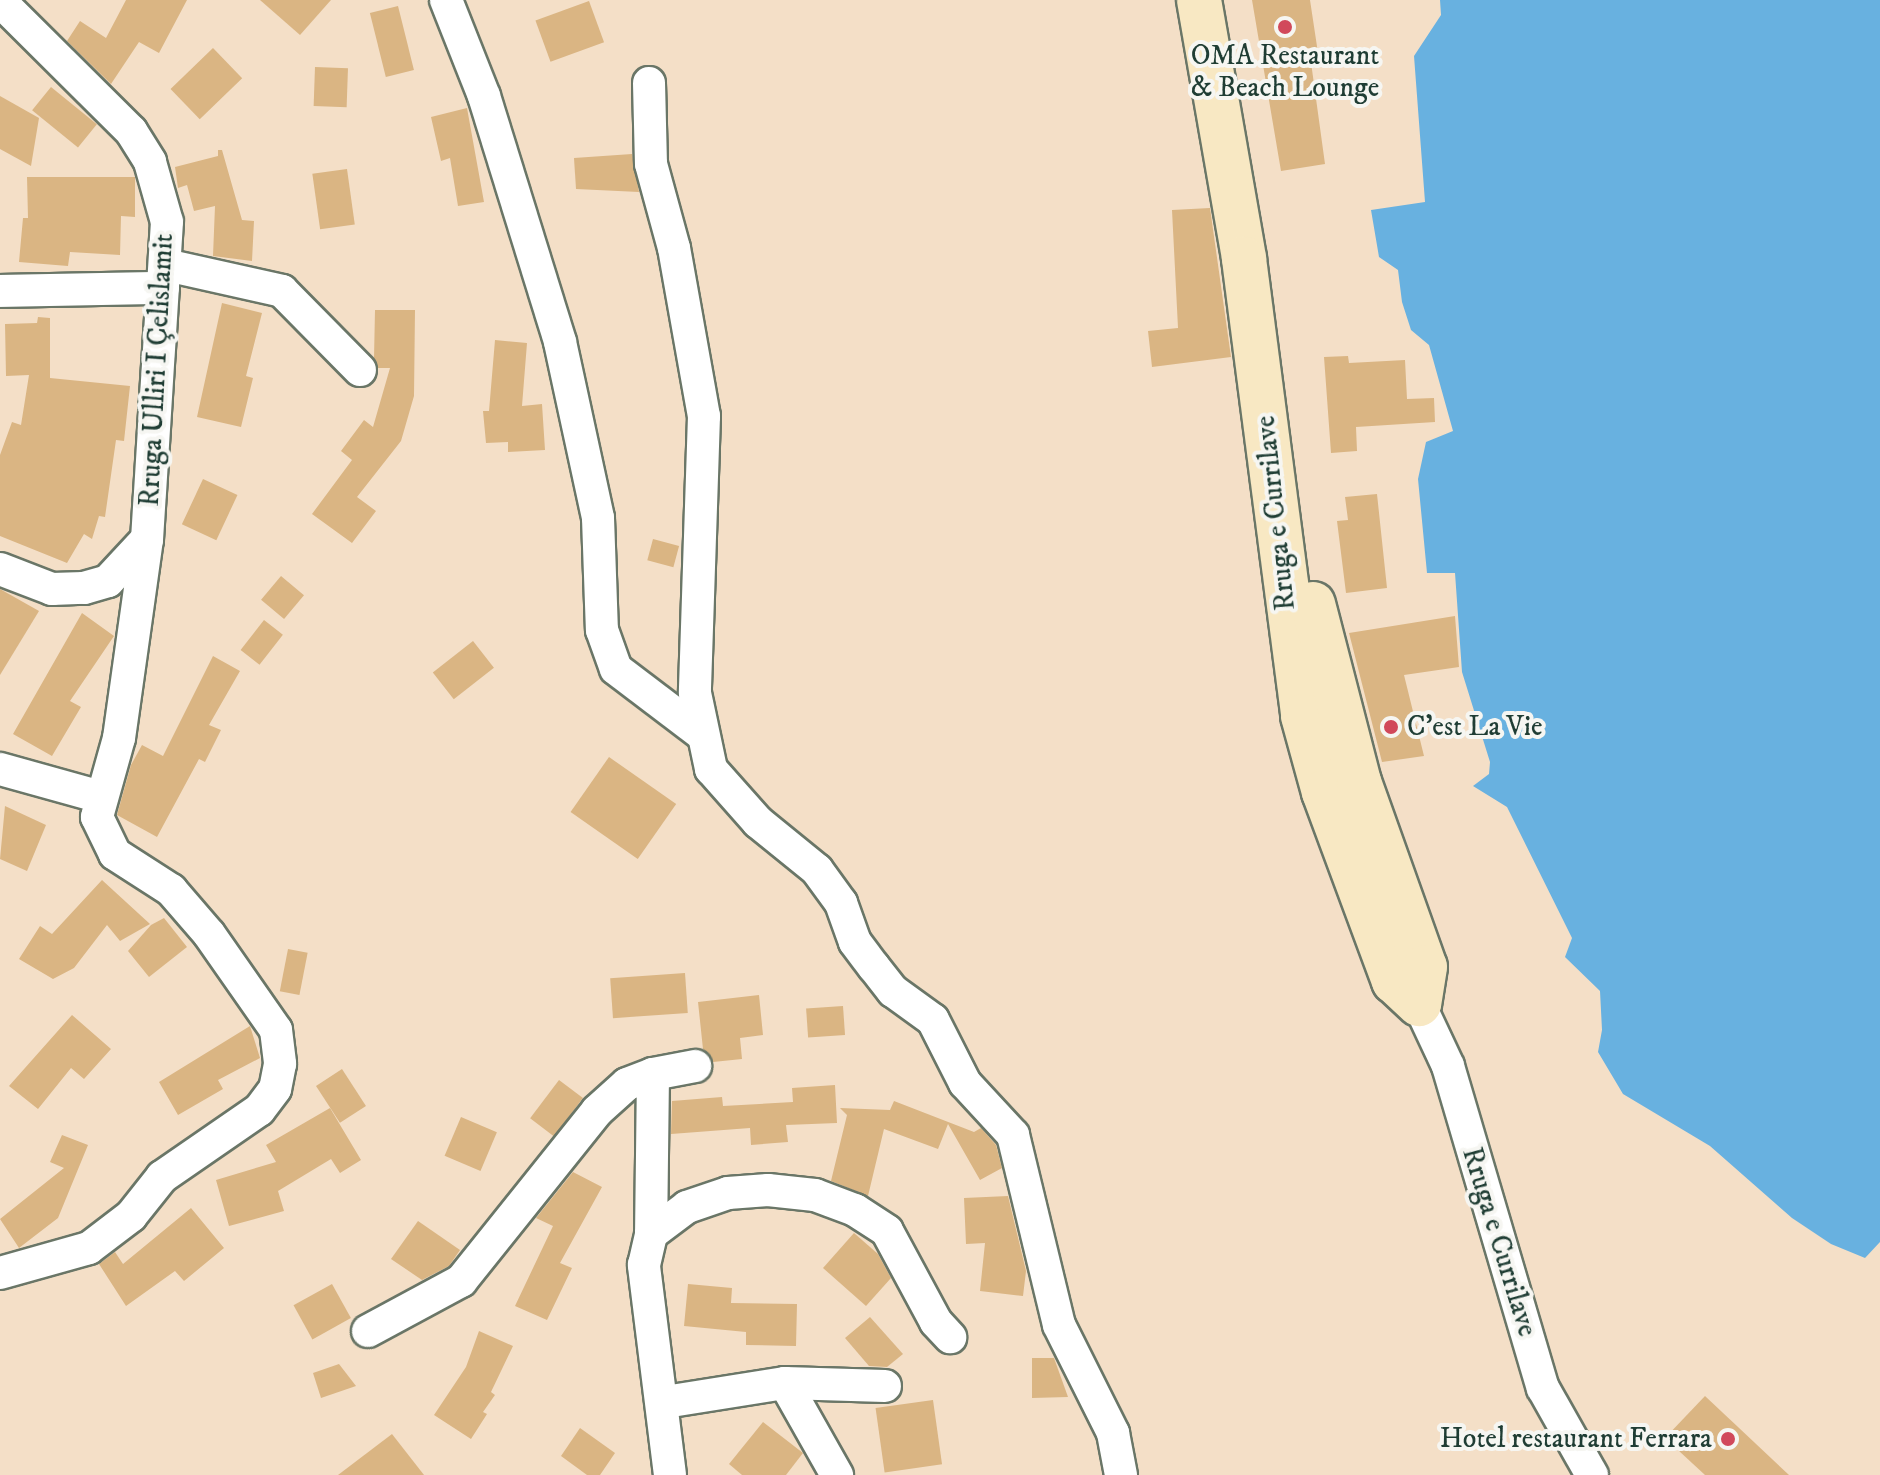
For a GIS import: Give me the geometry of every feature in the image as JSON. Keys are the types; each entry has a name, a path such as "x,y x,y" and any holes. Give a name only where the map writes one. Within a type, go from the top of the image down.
{"main road":[{"name":"Rruga e Currilave","path":"1199,0 1244,259 1303,716 1324,792 1394,981 1419,1004"},
{"name":"Rruga e Currilave","path":"1230,0 1274,258 1314,606 1359,782 1425,967 1419,1004"}],"street":[{"path":"446,0 484,96 560,342 598,518 602,630 616,669 703,735"},
{"name":"Rruga Ulliri I Çelislamit","path":"0,1 131,131 144,151 164,209 165,276 147,539 119,738 101,797"},
{"path":"649,83 651,164 674,248 704,416 695,693 711,769 766,830 817,870 841,903 855,942 893,991 933,1020 965,1083 1013,1135 1059,1325 1113,1433 1121,1475"},
{"path":"0,291 165,276 282,291 360,370"},
{"path":"0,569 52,589 84,588 108,581 147,539"},
{"path":"0,1273 89,1248 131,1216 162,1177 259,1110 277,1076 276,1030 209,934 171,890 115,854 97,817 101,797 3,780"},
{"name":"Rruga e Currilave","path":"1419,1004 1448,1066 1543,1388 1592,1475"},
{"path":"368,1331 461,1281 597,1111 627,1084 653,1074 695,1066"},
{"path":"653,1074 651,1234 644,1265 665,1402 670,1475"},
{"path":"651,1234 687,1207 728,1193 815,1195 855,1210 887,1231 936,1322 950,1337"},
{"path":"665,1402 785,1383 885,1386"},
{"path":"785,1383 837,1475"}],"water":[{"path":"1440,0 1880,0 1880,1242 1865,1258 1831,1244 1792,1218 1710,1146 1623,1094 1598,1052 1602,1030 1600,991 1565,957 1572,938 1507,807 1473,786 1489,774 1490,762 1462,672 1455,573 1427,573 1418,479 1426,442 1453,431 1429,345 1411,330 1402,302 1398,270 1379,257 1371,210 1425,202 1414,56 1441,15"}],"building":[{"path":"126,0 187,0 159,53 139,42 111,84 67,41 80,21 106,38"},
{"path":"260,0 331,0 300,35"},
{"path":"1252,0 1310,0 1318,53 1310,55 1325,164 1281,171"},
{"path":"589,1 604,42 550,62 535,20"},
{"path":"398,6 414,70 386,77 370,13"},
{"path":"213,48 242,78 200,119 171,89"},
{"path":"315,67 348,68 347,107 314,106"},
{"path":"51,87 97,124 78,147 32,110"},
{"path":"0,96 39,118 31,166 0,149"},
{"path":"467,108 484,202 458,206 450,158 441,161 431,117"},
{"path":"218,150 222,150 242,220 254,221 252,261 213,256 215,206 194,211 187,185 178,188 175,167 218,156"},
{"path":"632,154 639,192 576,189 574,158"},
{"path":"347,169 355,224 320,229 312,174"},
{"path":"27,177 135,177 135,217 121,216 120,255 70,252 68,266 19,262 23,218 28,218"},
{"path":"1210,208 1231,357 1152,367 1148,331 1178,328 1172,210"},
{"path":"222,303 262,313 246,376 253,378 241,427 197,417"},
{"path":"375,310 415,310 414,396 401,441 357,497 376,511 352,543 312,514 352,460 341,451 364,420 373,427 390,368 378,368 374,358"},
{"path":"38,317 50,318 50,378 130,386 124,441 116,440 105,517 99,516 92,539 84,534 67,563 0,536 0,455 12,422 21,425 29,375 6,376 5,324 37,323"},
{"path":"495,340 527,343 522,406 542,404 545,450 508,452 508,442 486,443 483,411 489,411"},
{"path":"1348,356 1349,363 1405,360 1407,399 1434,398 1435,422 1356,427 1357,451 1331,453 1324,357"},
{"path":"203,479 237,495 216,540 182,524"},
{"path":"1377,494 1387,588 1346,593 1337,521 1348,520 1345,497"},
{"path":"653,539 679,546 673,567 647,560"},
{"path":"281,576 304,595 284,619 261,600"},
{"path":"0,589 39,611 0,675"},
{"path":"82,613 114,636 70,701 81,707 52,756 13,734"},
{"path":"1455,616 1459,667 1404,675 1424,756 1382,762 1349,633"},
{"path":"264,620 283,635 260,665 241,650"},
{"path":"473,641 494,668 454,699 433,672"},
{"path":"213,656 240,671 209,725 221,730 205,762 199,759 157,837 117,815 131,765 142,745 163,756"},
{"path":"609,757 676,804 638,859 571,812"},
{"path":"5,806 46,825 27,871 0,859"},
{"path":"102,880 150,924 120,941 107,925 74,968 53,979 19,959 40,926 52,934"},
{"path":"164,918 187,947 149,977 128,951 151,925"},
{"path":"288,949 308,953 299,995 280,991"},
{"path":"685,973 688,1013 613,1018 610,978"},
{"path":"759,995 763,1035 740,1038 742,1059 713,1062 703,1049 698,1002"},
{"path":"843,1006 845,1035 808,1038 806,1009"},
{"path":"72,1015 111,1049 84,1079 71,1068 38,1109 9,1086"},
{"path":"250,1026 260,1058 218,1080 223,1089 178,1115 159,1082"},
{"path":"342,1069 366,1106 340,1123 316,1086"},
{"path":"559,1080 583,1098 554,1136 530,1118"},
{"path":"835,1085 837,1123 786,1125 788,1142 751,1145 750,1128 671,1134 672,1101 722,1097 723,1106 793,1102 792,1088"},
{"path":"894,1101 974,1132 981,1128 996,1145 1002,1168 980,1180 948,1124 938,1149 884,1129 868,1196 831,1181 847,1115 840,1108 890,1110"},
{"path":"330,1108 361,1160 340,1173 331,1159 278,1191 284,1211 229,1226 216,1180 276,1162 266,1145"},
{"path":"461,1117 497,1132 480,1171 445,1156"},
{"path":"62,1135 88,1145 58,1218 19,1248 0,1219 64,1168 50,1162"},
{"path":"573,1172 602,1187 560,1263 572,1268 547,1320 515,1306 553,1226 536,1218"},
{"path":"1008,1196 1026,1271 1023,1296 980,1291 985,1243 966,1244 964,1198"},
{"path":"191,1208 224,1248 184,1281 175,1271 126,1306 99,1264 115,1252 123,1264"},
{"path":"418,1221 460,1250 449,1266 422,1280 391,1259"},
{"path":"854,1233 878,1254 891,1278 866,1306 823,1268"},
{"path":"332,1284 351,1318 312,1339 294,1305"},
{"path":"688,1284 732,1288 731,1303 797,1304 796,1346 746,1345 746,1332 684,1326"},
{"path":"870,1317 903,1354 887,1367 869,1366 845,1338"},
{"path":"479,1331 513,1346 491,1392 495,1395 483,1412 487,1414 471,1439 434,1415 466,1367"},
{"path":"1032,1358 1054,1358 1068,1397 1032,1398"},
{"path":"339,1364 356,1386 321,1398 313,1373"},
{"path":"1705,1396 1789,1475 1705,1475 1665,1438"},
{"path":"933,1400 942,1464 885,1472 876,1408"},
{"path":"763,1422 803,1453 786,1475 742,1475 729,1464"},
{"path":"580,1428 615,1453 600,1475 587,1475 561,1456"},
{"path":"392,1434 424,1475 338,1475"}],"place":[{"name":"OMA Restaurant & Beach Lounge","path":"1285,27"},
{"name":"C'est La Vie","path":"1391,727"},
{"name":"Hotel restaurant Ferrara","path":"1728,1439"}]}
